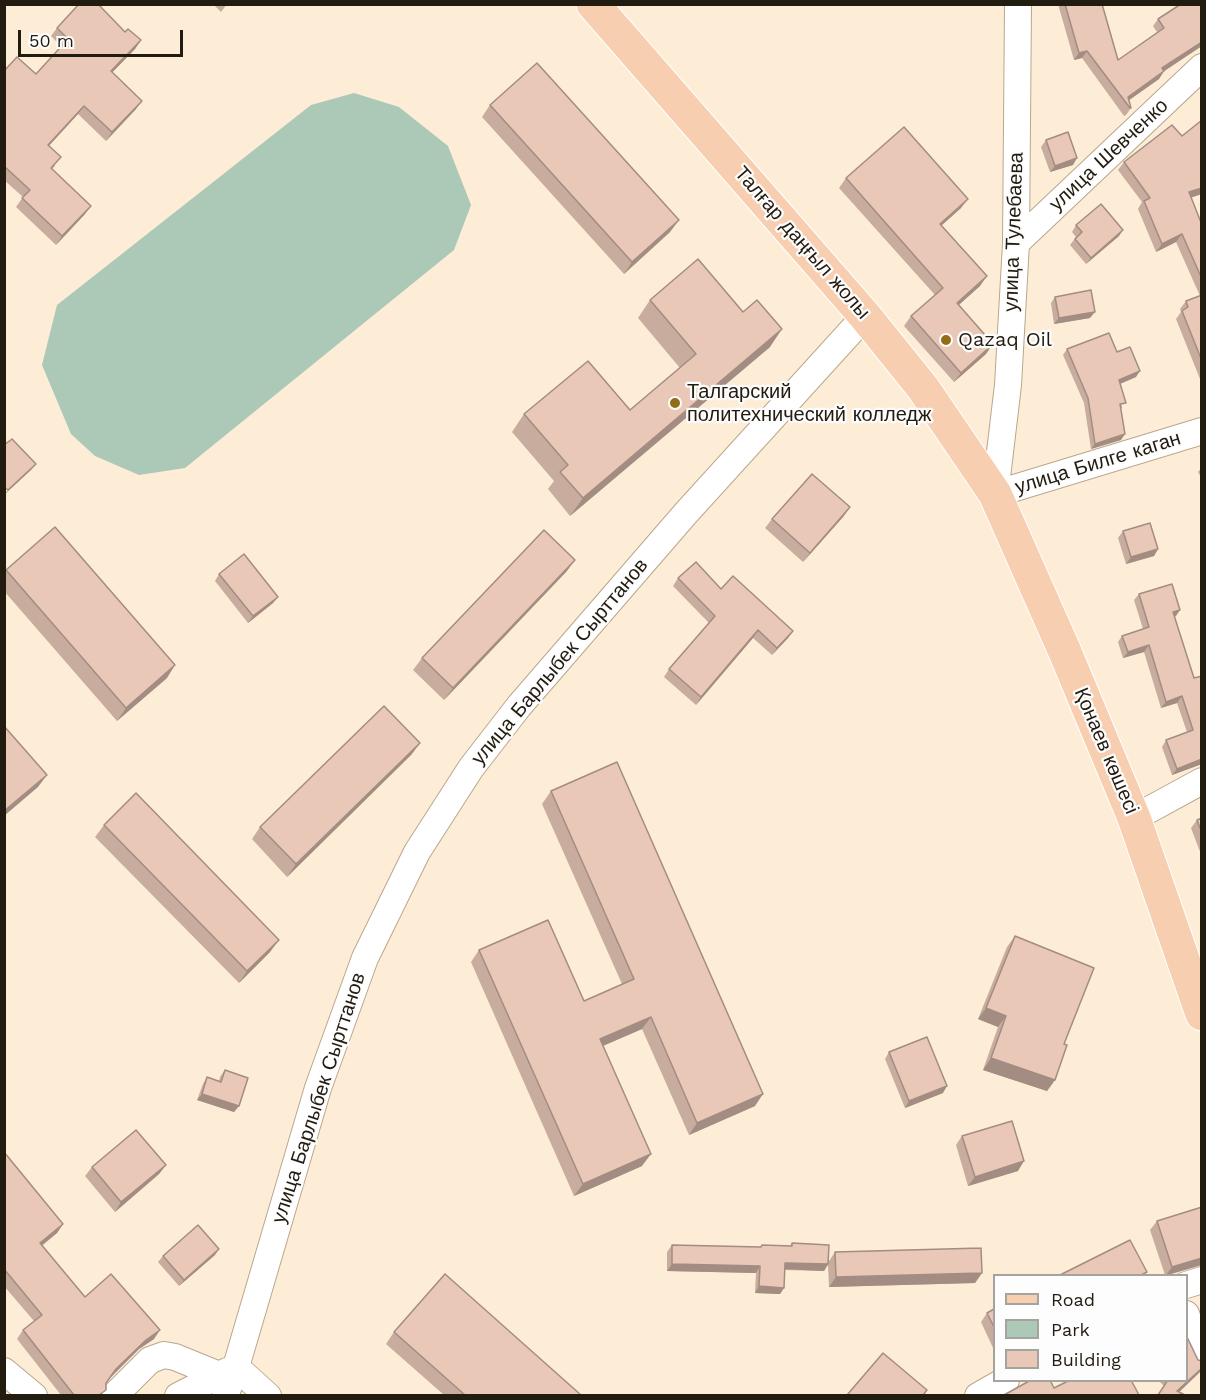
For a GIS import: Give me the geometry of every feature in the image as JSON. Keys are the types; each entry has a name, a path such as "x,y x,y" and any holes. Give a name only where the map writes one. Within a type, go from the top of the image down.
{"main road":[{"name":"Талғар даңғыл жолы","path":"593,4 865,316 923,388 994,494"},
{"name":"Қонаев көшесі","path":"994,494 1065,652 1134,818 1202,1014"}],"street":[{"name":"улица Тулебаева","path":"994,494 1008,385 1016,243 1018,4"},
{"name":"улица Шевченко","path":"1016,243 1202,67"},
{"name":"улица Барлыбек Сырттанов","path":"226,1379 318,1088 365,958 417,852 471,768 519,706 686,513 865,316"},
{"name":"улица Билге каган","path":"994,494 1202,431"},
{"path":"1134,818 1202,781"},
{"path":"1188,1319 1202,1357"},
{"path":"114,1395 150,1360 164,1355 175,1357 268,1395"},
{"path":"4,1371 33,1395"},
{"path":"178,1395 226,1379"},
{"path":"978,1395 1002,1382"}],"green space":[{"path":"354,93 399,107 448,146 471,205 454,250 185,468 139,475 95,456 71,434 42,365 57,305 311,105"}],"building":[{"path":"79,4 98,4 125,32 128,29 141,40 111,71 142,101 112,132 84,106 48,145 61,157 51,168 91,206 62,236 22,198 30,190 4,166 4,71 17,57 36,74 68,39 57,28"},
{"path":"1065,4 1102,4 1118,60 1164,28 1158,19 1181,4 1202,4 1202,42 1162,68 1164,71 1128,97 1130,108 1087,51 1079,53"},
{"path":"537,63 679,220 632,262 490,105"},
{"path":"1202,120 1202,188 1189,192 1202,225 1202,279 1182,234 1162,244 1144,201 1150,198 1124,162 1172,125 1182,136"},
{"path":"904,127 968,199 940,224 987,276 957,303 993,344 961,373 911,316 943,288 846,178"},
{"path":"1068,132 1077,158 1055,166 1046,140"},
{"path":"1101,204 1123,230 1091,258 1075,239 1082,232 1076,225"},
{"name":"Талгарский политехнический колледж","path":"698,259 743,312 757,300 782,329 583,498 560,472 568,465 524,414 588,361 630,410 696,354 650,300"},
{"path":"1091,290 1095,312 1059,318 1055,297"},
{"path":"1202,295 1202,361 1182,311 1188,307 1186,301"},
{"path":"1109,333 1117,352 1130,347 1140,371 1119,380 1126,403 1120,404 1125,434 1095,444 1088,398 1067,349"},
{"path":"12,439 36,464 8,490 4,487 4,445"},
{"path":"812,474 850,507 810,553 772,519"},
{"path":"1150,523 1158,549 1131,557 1123,531"},
{"path":"55,527 175,665 126,708 6,570"},
{"path":"544,530 575,560 453,688 422,658"},
{"path":"244,554 278,597 253,616 219,574"},
{"path":"696,562 721,589 733,576 793,631 777,648 758,630 701,697 669,669 715,616 678,578"},
{"path":"1172,584 1180,610 1173,612 1194,678 1202,676 1202,759 1177,769 1166,740 1193,730 1182,696 1166,702 1149,645 1128,652 1122,636 1149,627 1139,594"},
{"path":"384,706 420,743 296,864 260,827"},
{"path":"4,726 47,775 4,811"},
{"path":"617,762 763,1094 697,1123 651,1017 600,1039 651,1154 583,1184 479,950 548,920 584,1001 634,979 551,791"},
{"path":"136,793 279,940 247,971 104,825"},
{"path":"1202,818 1202,833 1197,820"},
{"path":"1015,936 1094,968 1064,1044 1067,1045 1055,1080 991,1058 1006,1016 986,1008"},
{"path":"927,1037 947,1086 909,1101 889,1052"},
{"path":"225,1070 248,1078 239,1106 202,1094 207,1077 221,1082"},
{"path":"1012,1121 1024,1161 975,1177 962,1136"},
{"path":"136,1130 166,1165 121,1202 92,1167"},
{"path":"4,1152 63,1224 40,1243 85,1297 111,1274 160,1330 146,1340 116,1369 106,1383 106,1390 99,1395 74,1395 23,1330 42,1315 4,1269"},
{"path":"1202,1207 1202,1258 1172,1267 1157,1221"},
{"path":"198,1225 219,1249 184,1280 163,1256"},
{"path":"1130,1240 1147,1272 1143,1274 1062,1274"},
{"path":"792,1243 829,1245 828,1264 785,1263 784,1288 759,1286 760,1266 672,1264 672,1245 761,1247 762,1245 792,1246"},
{"path":"981,1248 982,1273 836,1277 835,1252"},
{"path":"445,1274 581,1395 465,1395 394,1332"},
{"path":"993,1310 993,1325 987,1313"},
{"path":"1188,1339 1198,1360 1202,1361 1202,1368 1188,1381"},
{"path":"883,1353 927,1390 923,1395 847,1395"},
{"path":"1027,1382 1051,1382 1054,1388 1066,1382 1132,1382 1139,1395 1004,1395"},
{"path":"1167,1382 1187,1382 1177,1391 1185,1395 1158,1395"}],"place":[{"name":"Qazaq Oil","path":"946,340"},
{"name":"Талгарский политехнический колледж","path":"675,403"}]}
